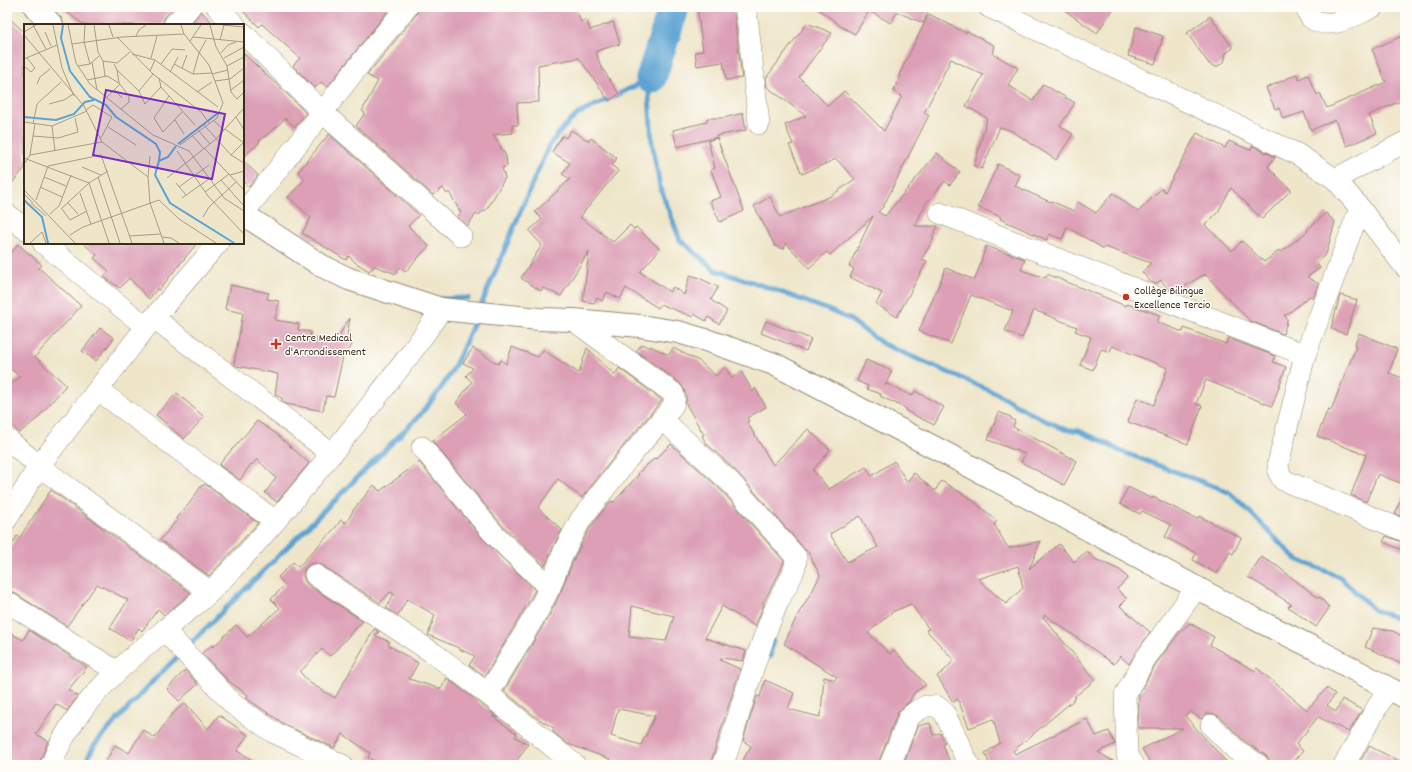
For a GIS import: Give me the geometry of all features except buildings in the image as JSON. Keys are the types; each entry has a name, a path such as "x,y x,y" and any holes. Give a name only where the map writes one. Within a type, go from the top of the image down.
{"main road":[{"path":"35,7 51,24"},
{"path":"244,215 322,266 349,280 449,309 486,314 640,326 678,332 709,341 774,364 1253,618 1397,692"}],"street":[{"path":"175,24 190,7"},
{"path":"217,7 234,24"},
{"path":"244,213 406,7"},
{"path":"745,7 759,124"},
{"path":"989,7 1297,154 1335,179 1360,208 1405,267"},
{"path":"1305,7 1311,17 1325,23 1340,22 1373,7"},
{"path":"244,34 322,112 460,236"},
{"path":"1335,179 1405,142"},
{"path":"1360,208 1305,355 1278,464 1278,473 1283,480 1405,531"},
{"path":"940,213 1305,355"},
{"path":"7,214 24,228"},
{"path":"44,244 150,323 332,454"},
{"path":"7,519 39,466 150,323 217,244"},
{"path":"51,765 57,748 81,709 116,671 210,592 275,521 332,454 426,333 449,309"},
{"path":"488,694 525,633 550,587 564,551 581,519 627,460 674,404 675,398 673,393 573,320"},
{"path":"98,390 275,521"},
{"path":"662,419 730,482 796,556 797,563 795,569 778,601 762,642 722,765"},
{"path":"7,439 39,466 210,592"},
{"path":"422,447 492,532 550,587"},
{"path":"315,575 436,655 488,694 575,765"},
{"path":"1134,765 1127,755 1125,695 1145,660 1197,587"},
{"path":"7,602 116,671"},
{"path":"164,630 234,705 273,732 342,765"},
{"path":"1344,765 1397,692"},
{"path":"890,765 909,717 926,706 936,706 944,712 968,765"},
{"path":"1211,725 1236,750 1258,765"}],"waterway":[{"path":"651,78 674,7"},
{"path":"651,78 649,96 652,142 660,187 680,240 715,270 826,309 849,319 883,344 998,394 1030,413 1064,429 1079,431 1120,451 1230,493 1296,559 1340,577 1374,610 1405,621"},
{"path":"480,308 550,144 564,127 578,114 651,78"},
{"path":"441,299 468,298"},
{"path":"187,647 419,416 444,384 451,372 476,318"},
{"path":"770,657 773,641"},
{"path":"84,765 95,744 180,654"}],"place":[{"name":"Collège Bilingue Excellence Tercio","path":"1126,297"},
{"name":"Centre Medical d'Arrondissement","path":"276,344"}]}
